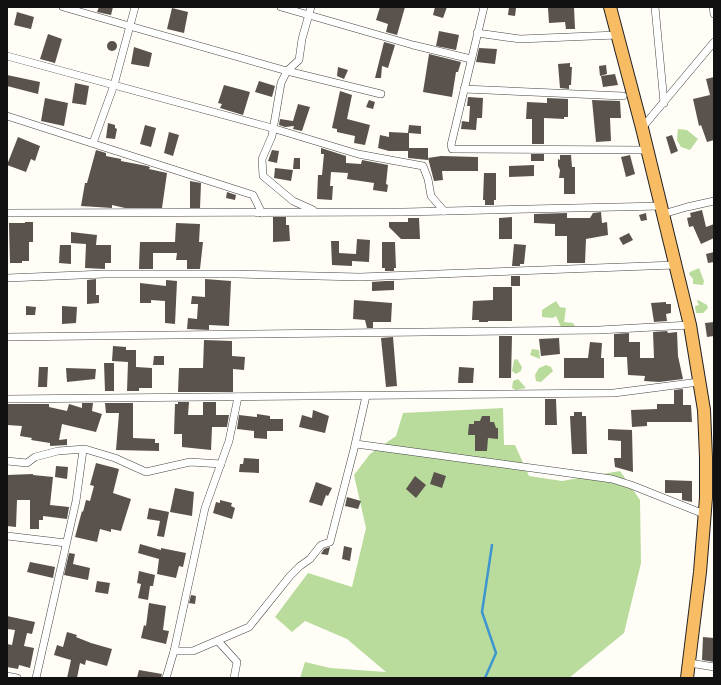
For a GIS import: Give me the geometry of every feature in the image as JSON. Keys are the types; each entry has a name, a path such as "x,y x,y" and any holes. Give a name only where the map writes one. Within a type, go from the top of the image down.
{"highway":[{"path":"610,7 642,128 690,325 710,441 690,663 687,678"}],"street":[{"path":"63,7 287,71 380,94"},
{"path":"93,143 114,85 135,7"},
{"path":"280,7 413,45 471,59"},
{"path":"311,7 302,39 299,60 287,71 281,83 272,128 272,136 262,159 263,176 293,201 315,211"},
{"path":"484,7 451,145 452,149 647,150"},
{"path":"655,7 664,103"},
{"path":"713,7 714,14"},
{"path":"477,33 520,39 618,35"},
{"path":"642,128 714,42"},
{"path":"7,56 272,128 358,154 422,166 428,179 431,196 444,211"},
{"path":"464,89 623,96"},
{"path":"7,116 253,195 262,213"},
{"path":"7,213 662,210 687,207 714,201"},
{"path":"7,278 105,274 360,277 675,265"},
{"path":"7,337 599,330 690,325"},
{"path":"7,399 82,397 238,398 614,393 699,382"},
{"path":"174,651 193,651 249,627 290,576 310,559 321,545 330,542 356,444 366,396"},
{"path":"166,678 174,651 205,508 229,441 238,398"},
{"path":"356,444 612,479 638,487 704,514"},
{"path":"7,462 27,463 35,457 58,451 83,450 115,458 146,472 190,462 221,464"},
{"path":"36,678 76,501 83,450"},
{"path":"7,536 66,544"},
{"path":"218,641 237,662 234,678"},
{"path":"690,663 714,667"},
{"path":"7,676 17,678"}],"green space":[{"path":"678,129 687,130 698,139 690,150 681,147 677,140"},
{"path":"699,268 704,281 703,285 693,284 693,279 689,274 690,272"},
{"path":"698,300 707,305 708,308 703,313 696,313 695,306 699,305"},
{"path":"556,301 560,307 566,308 564,322 573,323 577,330 561,327 556,316 553,318 542,317 542,310"},
{"path":"532,349 539,350 540,359 530,355"},
{"path":"517,359 522,367 521,371 516,374 512,371 514,360"},
{"path":"546,365 551,367 553,371 541,382 536,381 535,375 539,368"},
{"path":"518,379 526,388 516,390 512,388 513,381"},
{"path":"503,408 504,445 515,445 529,476 562,481 620,471 640,500 641,563 624,633 569,678 300,678 305,662 330,668 386,672 347,639 305,621 292,632 275,617 308,573 352,587 366,528 354,475 370,454 396,436 403,413"}],"building":[{"path":"99,7 113,7 111,15 97,12"},
{"path":"380,7 405,7 397,35 386,32 388,24 376,20"},
{"path":"435,7 447,7 443,18 433,15"},
{"path":"509,7 516,8 515,16 508,15"},
{"path":"574,7 575,29 566,29 565,22 549,23 548,8"},
{"path":"172,8 188,12 184,33 167,29"},
{"path":"17,12 34,17 31,29 14,25"},
{"path":"439,31 459,35 456,50 436,46"},
{"path":"48,34 62,39 55,63 40,59"},
{"path":"110,41 114,41 116,42 116,50 110,51 107,48 107,44"},
{"path":"384,42 395,45 388,68 382,66 381,78 375,78"},
{"path":"134,47 152,53 149,67 131,64"},
{"path":"479,48 497,49 495,64 476,62"},
{"path":"429,54 461,62 458,72 456,72 452,97 423,92"},
{"path":"570,63 570,67 572,67 571,85 569,85 569,89 560,88 558,64"},
{"path":"606,65 607,74 600,76 599,66"},
{"path":"338,67 348,70 344,79 337,76"},
{"path":"615,74 618,85 603,87 601,76"},
{"path":"7,75 40,82 38,94 7,86"},
{"path":"714,77 714,140 707,142 701,125 699,126 693,99 710,95 706,79"},
{"path":"259,81 275,86 272,97 255,92"},
{"path":"75,83 89,86 86,105 72,103"},
{"path":"224,85 250,92 243,115 220,108 222,104 218,103"},
{"path":"340,91 352,95 347,119 370,125 365,145 354,143 355,136 337,132 337,129 332,128"},
{"path":"468,97 483,98 482,118 477,118 476,130 461,129 462,121 469,122 470,106 467,106"},
{"path":"45,98 68,103 64,126 41,121"},
{"path":"547,98 568,99 568,117 564,117 564,119 544,118 544,144 532,144 532,119 526,119 527,102 547,103"},
{"path":"369,100 375,102 373,109 366,107"},
{"path":"592,100 620,101 621,118 610,118 611,141 596,142"},
{"path":"298,104 310,107 302,131 293,129 294,126 285,127 279,125 280,119 293,121"},
{"path":"108,123 115,125 115,128 117,129 115,139 106,138"},
{"path":"145,125 156,128 151,147 140,144"},
{"path":"409,125 421,126 421,134 409,133 409,148 428,148 428,160 408,158 408,151 389,151 378,148 380,135 389,137 389,132 408,133"},
{"path":"169,132 179,135 173,156 164,153"},
{"path":"672,135 678,151 671,154 666,137"},
{"path":"18,137 40,146 35,161 31,159 26,172 7,165"},
{"path":"321,148 346,156 346,163 361,164 362,160 388,165 386,184 388,185 387,192 373,190 374,183 347,179 348,173 331,172 330,186 333,186 332,200 317,199 318,175 322,175 324,154 321,154"},
{"path":"96,150 106,153 106,156 121,159 121,161 147,166 150,167 149,169 167,173 162,208 125,208 112,205 112,208 81,206 85,183 87,183"},
{"path":"272,150 279,151 277,163 268,161"},
{"path":"531,154 544,154 544,161 531,161"},
{"path":"560,155 571,155 572,167 575,167 575,194 564,194 564,178 559,178 560,170 558,166 558,159 560,160"},
{"path":"630,155 635,174 626,177 621,157"},
{"path":"441,156 478,157 478,171 442,171 443,180 434,181 428,158"},
{"path":"294,158 300,158 300,169 293,169"},
{"path":"534,165 534,176 509,177 509,166"},
{"path":"275,168 293,170 291,181 274,178"},
{"path":"484,173 496,173 496,200 494,200 494,205 485,205 485,200 483,200"},
{"path":"190,181 201,183 200,208 190,208"},
{"path":"227,192 236,195 235,200 226,198"},
{"path":"702,210 706,227 714,224 714,238 701,244 693,226 689,227 687,218 691,217 690,213"},
{"path":"601,212 602,223 607,222 608,235 586,239 585,263 567,263 567,236 555,236 555,224 534,223 534,214 567,213 567,218 590,218 593,213"},
{"path":"646,213 647,220 641,221 639,215"},
{"path":"273,217 286,217 286,225 289,225 290,241 273,242"},
{"path":"512,217 512,239 499,239 499,218"},
{"path":"408,218 419,218 420,239 401,239 389,227 389,222 408,222"},
{"path":"33,222 33,242 29,242 29,261 22,261 22,263 10,263 9,223"},
{"path":"176,223 200,224 199,242 203,242 200,269 187,269 187,260 176,260 177,253 153,253 153,269 139,269 140,242 175,242"},
{"path":"71,232 97,235 96,245 111,245 111,263 105,263 105,269 85,268 86,244 71,243"},
{"path":"629,233 633,240 623,245 619,238"},
{"path":"357,239 370,240 369,262 352,261 352,266 332,265 331,241 339,241 339,253 356,254"},
{"path":"382,242 395,242 396,268 394,268 394,271 385,271 385,268 382,268"},
{"path":"514,244 526,245 524,264 520,264 520,266 512,266"},
{"path":"60,245 71,245 71,264 59,263"},
{"path":"714,252 714,262 708,263 706,254"},
{"path":"511,276 520,276 520,286 511,286"},
{"path":"96,279 96,295 99,295 99,303 87,304 87,280"},
{"path":"205,279 231,281 229,326 209,325 209,330 187,329 188,318 197,319 198,304 191,304 192,296 205,297"},
{"path":"166,280 177,281 175,324 165,323 165,301 151,300 151,303 140,303 140,283 166,286"},
{"path":"394,281 394,290 372,291 372,282"},
{"path":"493,287 512,287 512,321 479,322 479,320 472,320 473,301 493,300"},
{"path":"354,300 392,303 391,322 373,322 373,328 367,328 365,320 353,319"},
{"path":"666,302 666,304 671,304 671,313 666,314 667,321 654,322 651,303"},
{"path":"26,306 36,307 35,315 26,315"},
{"path":"62,306 77,307 76,323 62,324"},
{"path":"714,322 714,336 707,337 705,323"},
{"path":"667,331 668,333 677,332 678,356 683,379 659,382 644,381 645,376 628,375 627,357 614,357 614,334 629,333 629,342 640,342 640,358 654,358 653,332"},
{"path":"499,336 512,336 511,378 499,378"},
{"path":"393,337 397,386 386,387 381,338"},
{"path":"559,338 560,354 541,356 539,339"},
{"path":"204,340 232,341 232,356 245,357 244,370 233,369 233,392 178,392 179,368 203,368"},
{"path":"590,342 602,343 601,358 604,358 604,378 564,378 564,358 588,358"},
{"path":"113,346 126,347 126,350 136,350 136,367 152,368 152,388 139,388 139,391 127,391 128,362 112,361"},
{"path":"154,356 164,356 164,365 153,365"},
{"path":"104,363 114,363 114,391 105,391"},
{"path":"39,367 48,367 47,387 38,387"},
{"path":"459,367 474,368 473,383 458,383"},
{"path":"66,368 96,369 95,379 67,382"},
{"path":"683,389 683,405 691,405 692,422 647,422 647,426 632,427 631,410 657,409 657,404 674,404 674,390"},
{"path":"545,399 556,399 557,425 545,425"},
{"path":"178,402 189,402 188,415 203,415 203,402 216,402 216,415 229,415 227,427 212,427 211,450 182,447 182,434 174,434 175,404 178,404"},
{"path":"82,403 93,403 92,411 102,414 96,432 62,424 59,440 67,439 67,445 50,446 50,443 31,440 32,438 20,436 22,426 7,425 7,404 49,404 49,407 67,411 69,404 82,408"},
{"path":"105,403 133,403 133,438 155,439 155,443 159,443 159,451 116,450 119,413 106,413"},
{"path":"313,410 329,416 325,433 299,427 302,415 312,418"},
{"path":"574,412 582,412 582,416 586,416 587,454 572,454 570,416 574,416"},
{"path":"257,414 270,416 270,419 283,419 283,431 267,431 267,439 254,438 254,431 237,429 239,415 257,417"},
{"path":"482,416 490,416 490,422 494,422 496,428 498,428 498,439 488,438 487,451 475,451 475,435 468,435 469,424 474,424 474,421 480,421"},
{"path":"608,429 632,430 633,472 615,467 614,458 621,458 621,441 608,440"},
{"path":"244,458 259,459 259,473 239,472 240,464 243,464"},
{"path":"96,463 119,469 113,493 131,499 121,531 111,529 111,532 100,529 97,542 75,537 86,500 90,501 94,486 90,485"},
{"path":"56,466 68,467 67,479 55,477"},
{"path":"434,472 446,476 442,488 430,484"},
{"path":"33,474 53,477 50,505 69,507 67,519 43,516 43,520 39,520 39,529 30,529 30,500 17,500 16,527 7,526 7,475"},
{"path":"415,476 426,485 416,498 406,489"},
{"path":"665,480 692,481 692,502 682,500 682,493 665,493"},
{"path":"316,482 332,488 328,496 326,495 322,506 309,502"},
{"path":"175,488 194,492 192,516 170,512"},
{"path":"347,497 361,501 358,509 345,506"},
{"path":"220,500 232,503 231,506 235,508 232,519 213,513 216,502 220,503"},
{"path":"149,508 169,512 164,537 157,536 160,521 147,519"},
{"path":"140,544 161,550 161,548 186,553 183,567 179,566 176,578 157,574 159,559 138,553"},
{"path":"344,546 352,548 350,561 342,559"},
{"path":"330,547 328,555 321,554 324,549"},
{"path":"69,553 75,554 73,564 90,568 88,580 64,575"},
{"path":"30,562 55,567 53,578 27,572"},
{"path":"139,571 155,575 153,586 150,586 148,600 138,598 141,584 137,583"},
{"path":"97,581 110,583 108,594 95,592"},
{"path":"191,595 196,596 195,604 189,603"},
{"path":"149,603 166,606 163,630 169,631 166,644 141,638 144,625 146,626"},
{"path":"7,616 35,622 32,634 27,633 24,646 34,648 30,668 19,665 18,669 7,667 7,644 12,645 15,630 7,629"},
{"path":"67,632 77,635 76,637 91,643 112,649 107,666 86,660 85,665 80,663 77,678 67,678 71,660 54,655 57,645 63,647"},
{"path":"703,637 714,638 714,662 702,660"},
{"path":"139,670 162,674 161,678 137,678"}],"waterway":[{"path":"485,678 496,653 482,612 492,545"}]}
